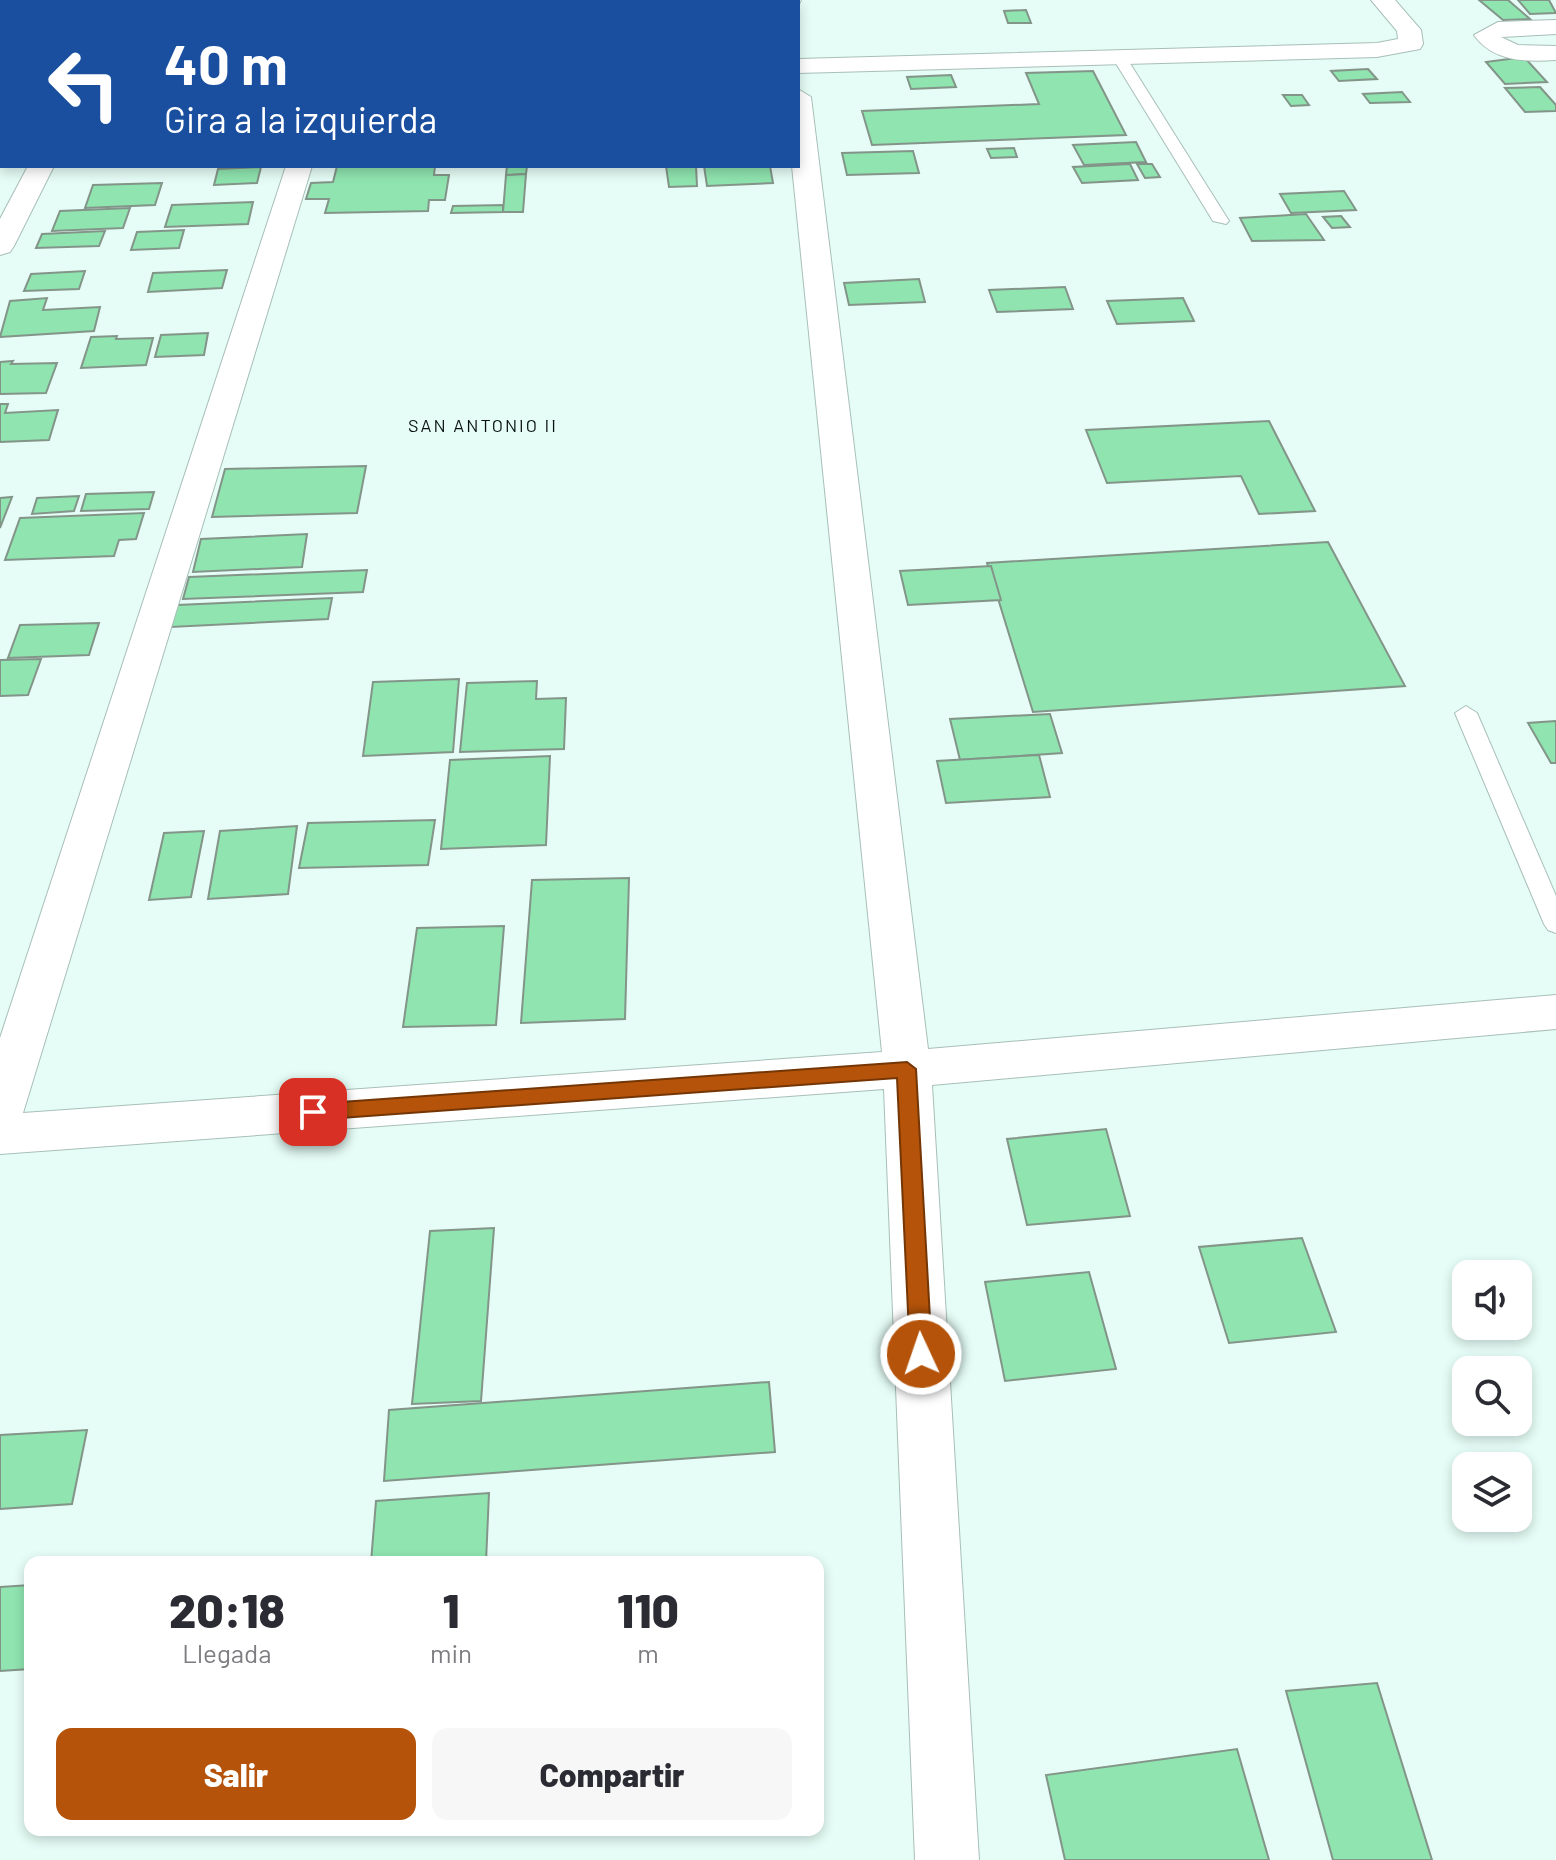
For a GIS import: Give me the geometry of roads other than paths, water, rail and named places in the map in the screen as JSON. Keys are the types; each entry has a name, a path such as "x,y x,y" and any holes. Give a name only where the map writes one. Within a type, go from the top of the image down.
{"street":[{"path":"800,66 1377,50 1411,44 1409,30 1383,0"},
{"path":"1556,27 1498,29 1486,35 1498,48 1513,53 1556,53"},
{"path":"800,115 907,1069 947,1860"},
{"path":"0,246 40,168"},
{"path":"0,1111 298,168"},
{"path":"0,1134 907,1069 1556,1012"}],"lane":[{"path":"1119,57 1221,221"},
{"path":"1466,713 1556,924"}],"district":[{"name":"SAN ANTONIO II","path":"483,425"}]}
